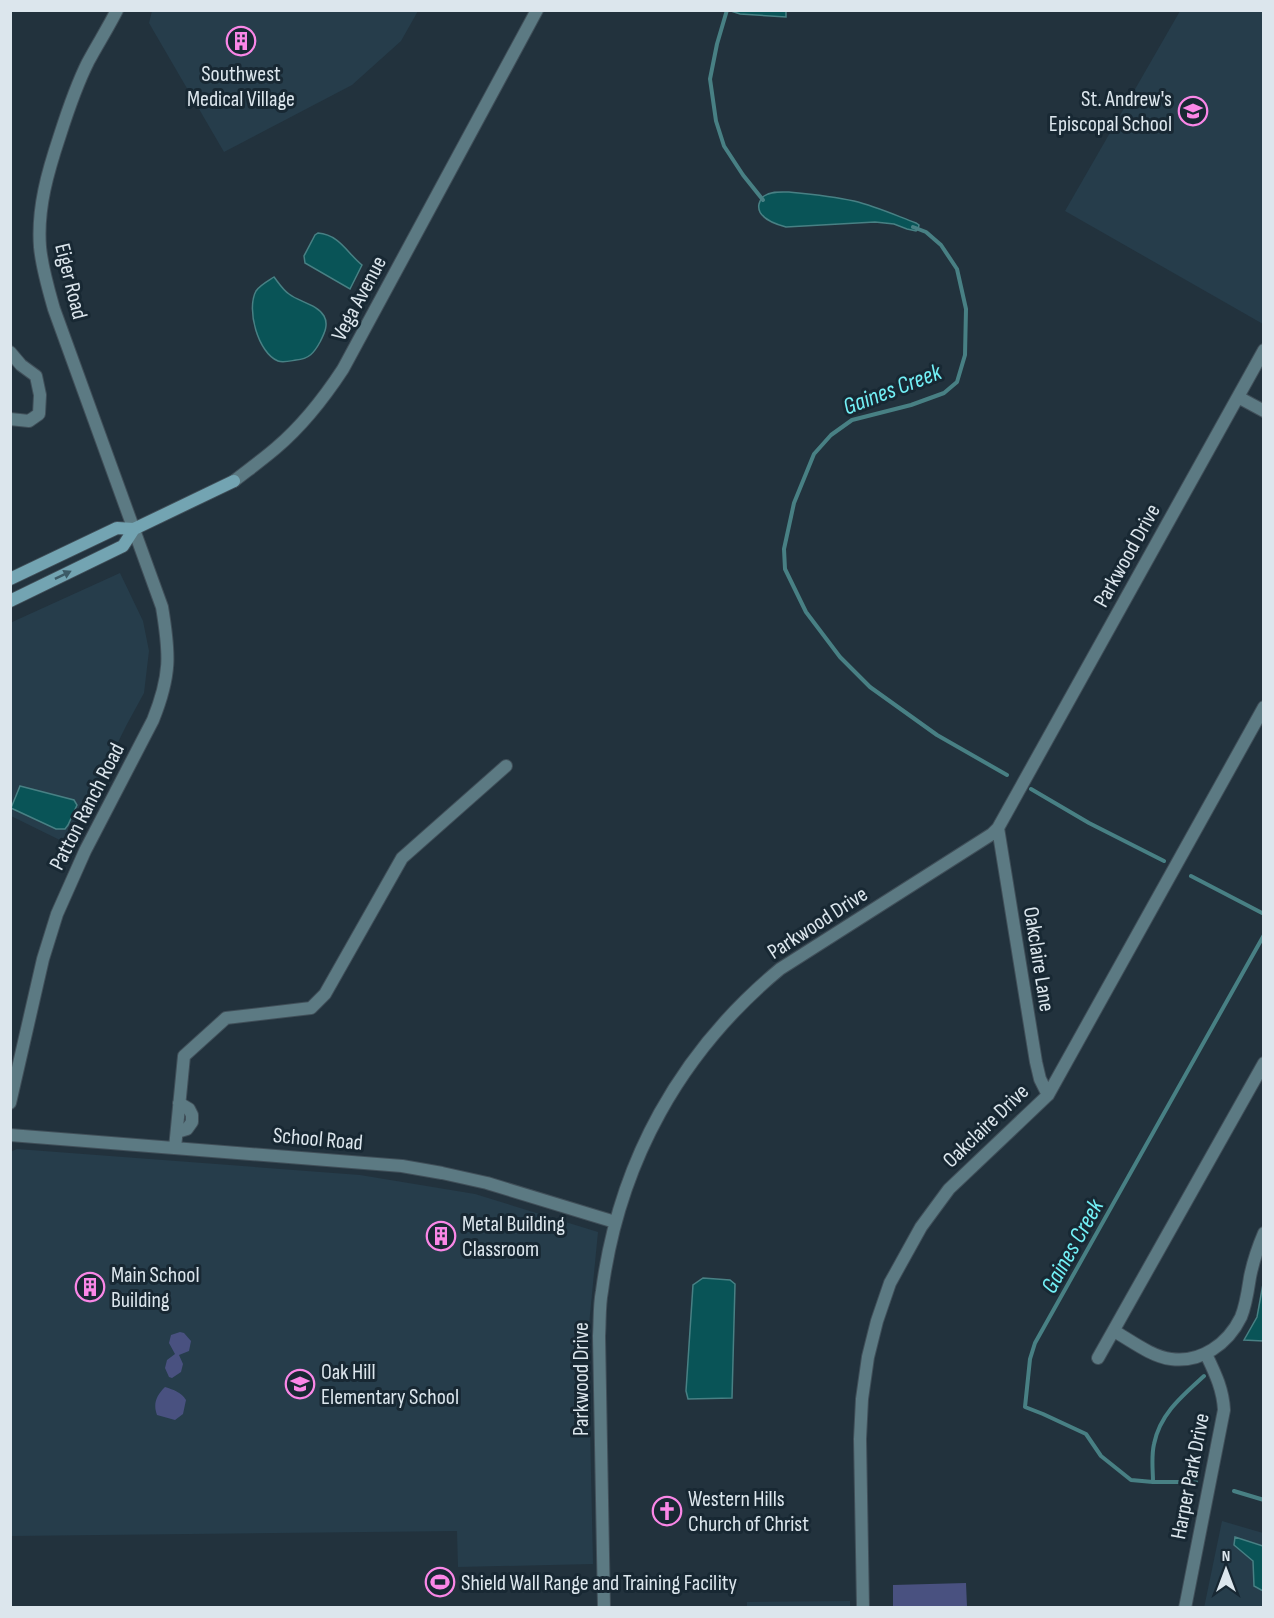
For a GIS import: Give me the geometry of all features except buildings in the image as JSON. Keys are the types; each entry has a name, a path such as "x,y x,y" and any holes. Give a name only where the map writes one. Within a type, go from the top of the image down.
{"street":[{"name":"Eiger Road","path":"117,10 88,62 67,112 43,194 40,245 42,264 54,309 134,529"},
{"name":"Vega Avenue","path":"10,579 117,528 134,529 234,481 276,448 311,413 344,369 537,10"},
{"name":"Parkwood Drive","path":"604,1608 599,1336 601,1293 615,1222 628,1178 646,1138 667,1099 687,1069 738,1007 780,969 998,828 1263,350"},
{"path":"10,352 21,365 36,376 40,395 39,414 29,421 10,419"},
{"path":"1238,397 1263,411"},
{"name":"Vega Avenue","path":"10,601 123,546 134,529"},
{"name":"Patton Ranch Road","path":"10,1103 43,959 57,914 85,851 153,720 162,699 166,681 168,645 162,608 134,529"},
{"name":"Oakclaire Drive","path":"863,1608 861,1399 877,1321 890,1283 921,1227 949,1189 1048,1095 1263,707"},
{"path":"175,1148 184,1056 226,1018 311,1008 325,994 402,858 506,766"},
{"name":"Oakclaire Lane","path":"998,828 1036,1062 1040,1079 1048,1095"},
{"path":"1098,1358 1263,1063"},
{"name":"School Road","path":"10,1135 402,1166 487,1183 615,1222"},
{"path":"1114,1331 1147,1350 1170,1359 1194,1358 1206,1354 1225,1339 1241,1317 1263,1233"},
{"name":"Harper Park Drive","path":"1185,1608 1224,1410 1224,1396 1206,1354"}],"shaded area":[{"path":"152,10 418,11 401,41 352,85 224,152 149,23"},
{"path":"731,11 786,11 786,17 740,14"},
{"name":"St. Andrew's Episcopal School","path":"1180,11 1263,11 1263,324 1065,211"},
{"path":"789,192 829,196 862,203 916,223 919,225 918,229 916,231 894,224 875,222 786,227 763,217 759,209 762,198 767,194"},
{"path":"318,233 326,234 338,241 362,265 350,289 305,263 304,256"},
{"path":"274,277 293,297 317,309 324,316 326,323 320,342 308,357 287,362 278,361 265,349 260,340 253,319 253,299 256,291"},
{"path":"120,573 143,621 149,651 144,693 68,844 11,816 10,623"},
{"path":"20,786 74,800 77,805 65,829 56,829 11,808"},
{"name":"Oak Hill Elementary School","path":"17,1149 360,1175 475,1194 598,1232 588,1335 593,1564 458,1567 457,1531 11,1536 10,1152"},
{"path":"703,1278 730,1280 735,1284 732,1398 688,1399 686,1391 693,1285"},
{"path":"1263,1284 1263,1341 1244,1340 1257,1317"},
{"path":"180,1332 191,1341 189,1351 179,1355 183,1364 181,1372 172,1378 169,1377 165,1368 167,1360 175,1354 169,1343 171,1335"},
{"path":"165,1387 180,1393 186,1400 183,1414 175,1420 157,1415 156,1400"},
{"path":"1222,1521 1263,1533 1263,1607 1204,1608"},
{"path":"1235,1537 1263,1546 1263,1591 1254,1586 1253,1561 1234,1545"},
{"path":"966,1583 967,1607 893,1607 893,1585"},
{"path":"850,1601 850,1608 747,1607 747,1602"}],"waterway":[{"name":"Gaines Creek","path":"727,10 710,79 716,121 724,146 763,200"},
{"name":"Gaines Creek","path":"913,227 926,232 941,245 957,269 966,309 965,355 957,382 944,393 911,405 852,420 831,435 814,454 794,503 784,549 785,569 806,612 840,657 870,687 937,735 1007,775"},
{"name":"Gaines Creek","path":"1031,789 1089,823 1164,861"},
{"name":"Gaines Creek","path":"1191,876 1264,914"},
{"name":"Gaines Creek","path":"1196,1482 1131,1480 1101,1456 1086,1434 1025,1407 1030,1359 1035,1343 1264,935"},
{"path":"1153,1482 1153,1449 1161,1424 1173,1406 1204,1376"},
{"name":"Gaines Creek","path":"1234,1491 1264,1500"}],"place":[{"name":"Southwest Medical Village","path":"241,41"},
{"name":"St. Andrew's Episcopal School","path":"1193,111"},
{"name":"Metal Building Classroom","path":"441,1236"},
{"name":"Main School Building","path":"90,1287"},
{"name":"Oak Hill Elementary School","path":"300,1384"},
{"name":"Western Hills Church of Christ","path":"667,1511"},
{"name":"Shield Wall Range and Training Facility","path":"440,1582"}]}
